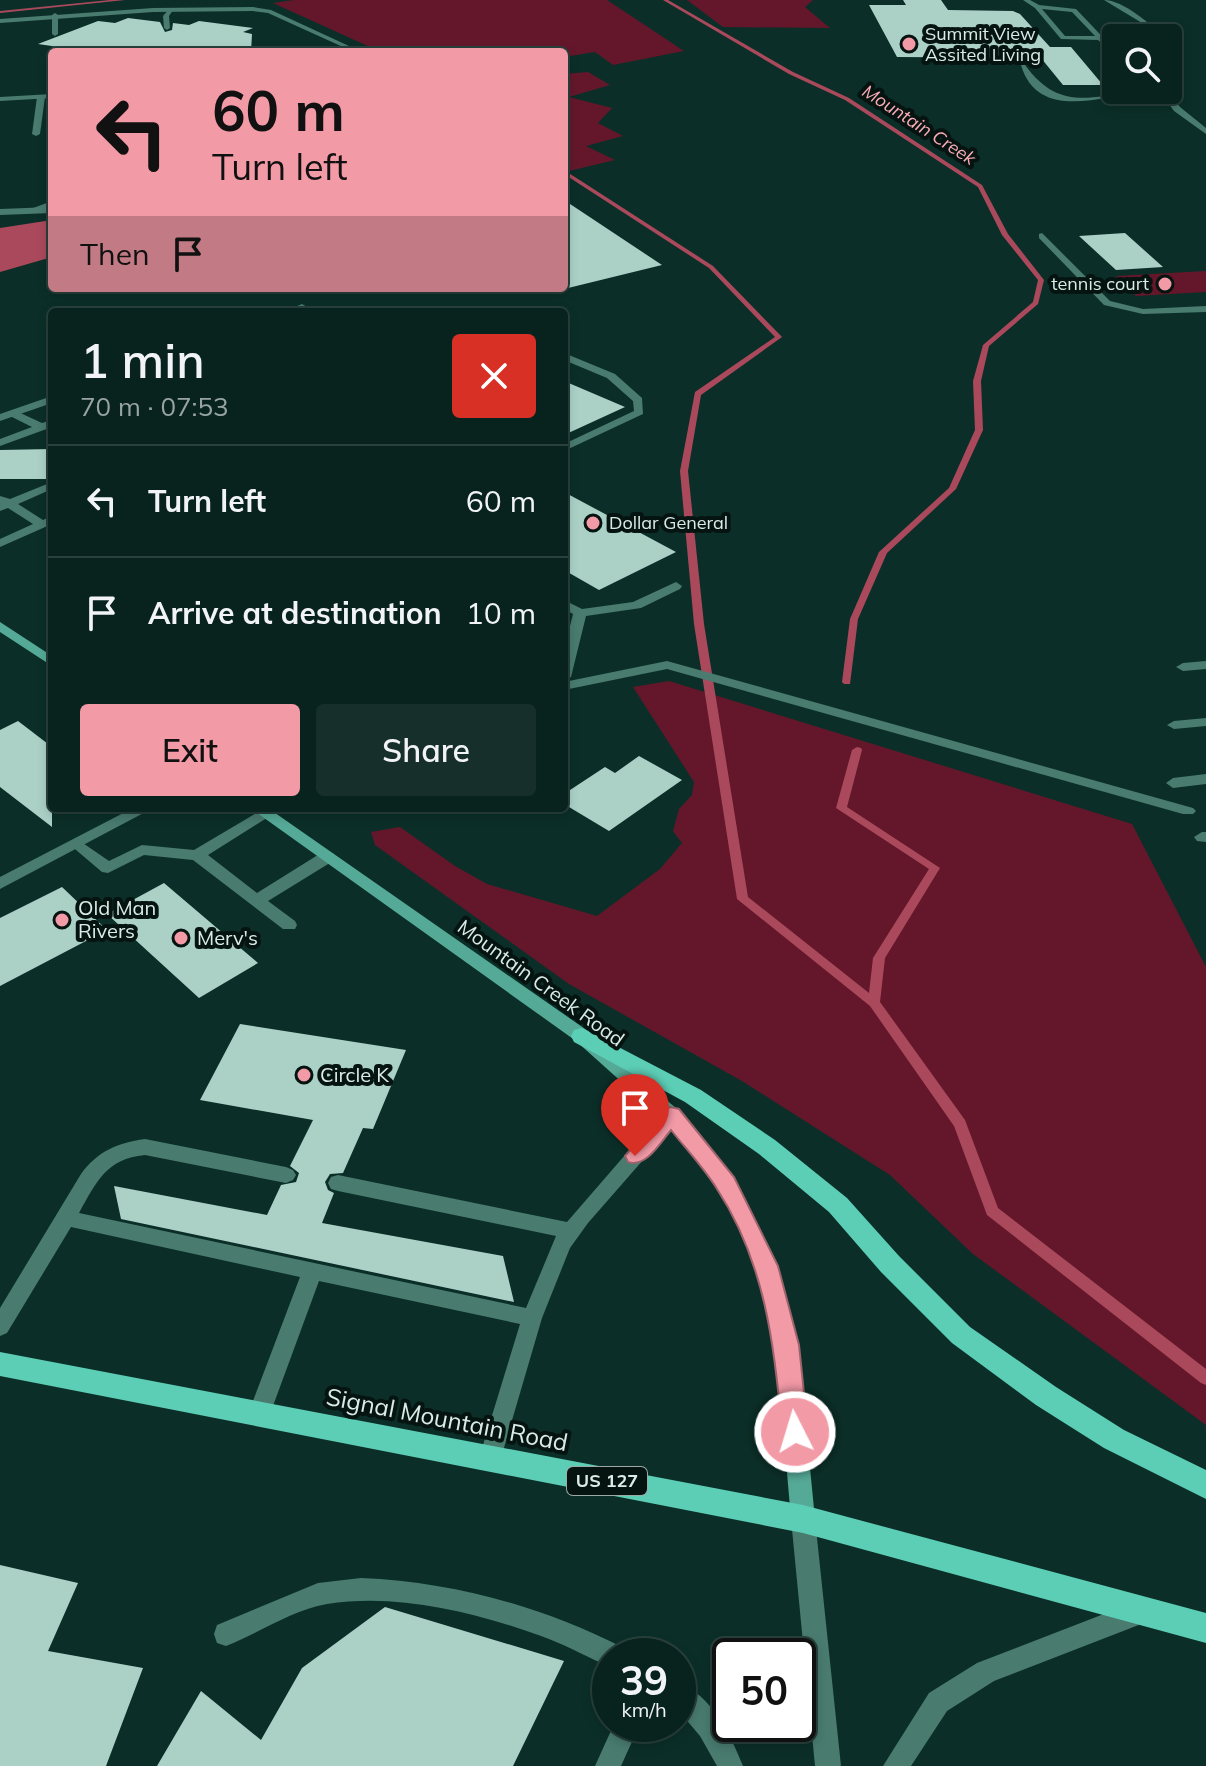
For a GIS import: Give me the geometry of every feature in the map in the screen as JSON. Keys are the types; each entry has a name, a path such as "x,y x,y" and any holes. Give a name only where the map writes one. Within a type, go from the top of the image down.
{"main road":[{"path":"0,626 48,659"},
{"name":"Mountain Creek Road","path":"263,812 582,1036 671,1115 726,1183 767,1266 787,1345 803,1519"},
{"path":"582,1036 693,1096 767,1147 838,1205 890,1264 961,1335 1046,1396 1114,1439 1206,1485"},
{"name":"Signal Mountain Road","path":"0,1364 803,1519 1206,1628"}],"street":[{"path":"1026,0 1063,38 1099,38"},
{"path":"1107,0 1146,24"},
{"path":"1028,13 1038,9 1074,10 1102,41"},
{"path":"167,28 166,16 170,10"},
{"path":"0,21 55,15 170,10 269,11 350,48"},
{"path":"55,15 55,34"},
{"path":"1037,22 1052,25"},
{"path":"1023,66 1037,85 1053,96 1068,99 1102,95"},
{"path":"0,99 48,96"},
{"path":"36,134 41,97"},
{"path":"1173,104 1206,132"},
{"path":"32,210 48,205"},
{"path":"0,212 48,210"},
{"path":"1042,236 1107,303 1121,309 1153,313 1206,309"},
{"path":"568,358 611,376 638,400 639,412 568,446"},
{"path":"6,415 48,400"},
{"path":"6,415 47,425"},
{"path":"0,443 47,425"},
{"path":"3,503 48,486"},
{"path":"3,503 47,522"},
{"path":"0,543 47,522"},
{"path":"568,606 580,613 636,605 676,586"},
{"path":"568,661 580,613"},
{"path":"568,685 667,665 1188,811"},
{"path":"1183,667 1206,665"},
{"path":"1174,725 1206,722"},
{"path":"1173,783 1206,779"},
{"path":"0,884 137,812"},
{"path":"197,855 261,812"},
{"path":"77,844 108,868 142,850 197,855 289,925"},
{"path":"257,900 327,857"},
{"path":"490,1458 532,1318 562,1244 671,1115"},
{"path":"0,1327 100,1161 114,1152 145,1147 286,1175"},
{"path":"338,1183 572,1231"},
{"path":"66,1218 532,1318"},
{"path":"259,1414 312,1272"},
{"path":"803,1519 828,1766"},
{"path":"226,1634 327,1592 395,1591 494,1609 592,1645"},
{"path":"896,1766 938,1702 986,1672 1143,1611"},
{"path":"696,1710 730,1766"},
{"path":"608,1766 619,1742"}],"shaded area":[{"path":"294,0 607,0 684,51 613,65 595,52 568,56 568,48 372,48 273,3"},
{"path":"687,0 813,0 805,7 830,28 723,27"},
{"path":"588,72 610,85 569,97 612,108 598,123 623,136 586,146 615,160 568,170 568,74"},
{"path":"48,221 48,258 0,272 0,228"},
{"name":"tennis court","path":"1206,271 1206,292 1136,296 1116,276"},
{"path":"669,681 1132,824 1206,967 1206,1425 973,1254 890,1175 742,1081 569,984 375,845 371,832 400,827 455,866 487,884 597,916 660,869 682,843 673,831 679,809 692,795 694,782 633,687"}],"building":[{"name":"Summit View Assited Living","path":"903,0 941,0 948,10 1013,11 1020,14 1050,47 1071,47 1102,85 1063,85 1041,58 897,57 869,5 906,5"},
{"path":"128,18 160,22 165,32 172,30 173,23 189,25 199,21 253,28 243,32 252,34 251,48 66,48 38,44 98,21 115,23"},
{"path":"568,203 662,265 568,288"},
{"path":"1125,233 1163,267 1116,270 1079,236"},
{"path":"568,383 625,407 568,433"},
{"path":"48,449 48,479 0,479 0,450"},
{"name":"Dollar General","path":"568,494 676,552 599,590 568,572"},
{"path":"18,721 48,744 48,812 52,812 52,827 0,787 0,730"},
{"path":"639,756 682,780 609,831 568,806 568,791 605,767 615,773"},
{"path":"164,883 258,963 199,998 107,914"},
{"path":"62,887 107,930 0,986 0,918"},
{"path":"240,1024 406,1050 373,1129 363,1128 343,1173 330,1174 325,1182 328,1190 334,1193 322,1223 503,1256 514,1302 121,1219 114,1186 267,1215 281,1185 296,1182 299,1173 290,1166 313,1120 200,1100"},
{"path":"0,1565 78,1583 48,1651 143,1668 106,1766 0,1766"},
{"path":"385,1607 564,1661 513,1766 157,1766 201,1691 261,1740 302,1668"}],"waterway":[{"path":"0,12 123,0"},
{"name":"Mountain Creek","path":"665,0 791,73 847,99 980,186 1005,235 1041,280 1036,303 986,345 977,381 979,430 952,489 883,552 854,619 847,682"},
{"path":"568,175 711,267 779,337 698,394 684,471 699,624 743,899 874,1003"},
{"path":"857,750 841,808 935,868 879,958 874,1003"},
{"path":"874,1003 960,1124 992,1211 1206,1378"}],"place":[{"name":"Summit View Assited Living","path":"909,44"},
{"name":"tennis court","path":"1165,284"},
{"name":"Dollar General","path":"593,523"},
{"name":"Old Man Rivers","path":"62,920"},
{"name":"Merv's","path":"181,938"},
{"name":"Circle K","path":"304,1075"}],"route":[{"path":"635,1156 671,1115 726,1183 767,1266 787,1345 795,1432"}]}
